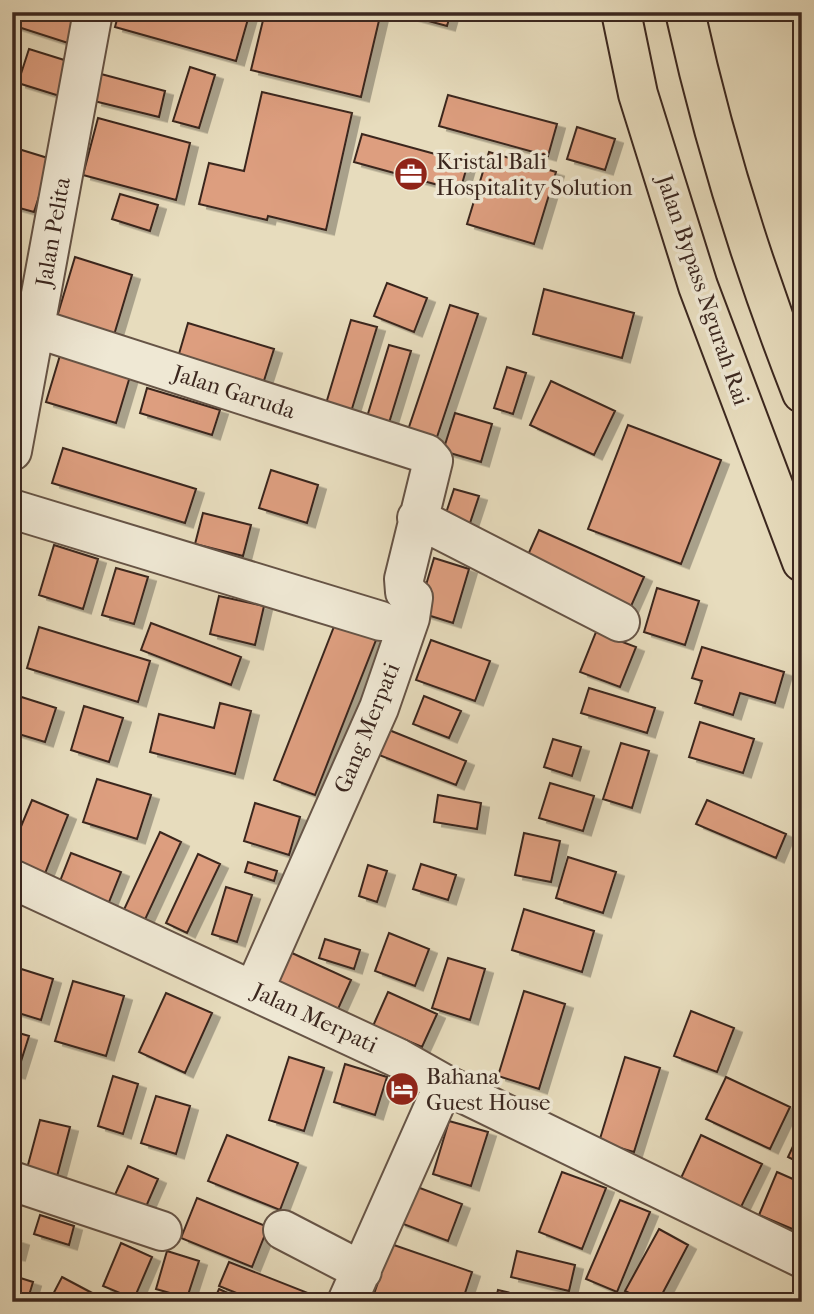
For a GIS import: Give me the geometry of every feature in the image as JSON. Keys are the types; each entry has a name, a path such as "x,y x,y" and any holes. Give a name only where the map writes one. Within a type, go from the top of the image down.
{"highway":[{"name":"Jalan Bypass Ngurah Rai","path":"621,12 638,94 698,286 802,562"},
{"path":"685,12 700,78 772,317 802,393"}],"street":[{"name":"Jalan Pelita","path":"14,427 35,328 93,12"},
{"name":"Jalan Garuda","path":"35,328 426,454 431,458"},
{"name":"Gang Merpati","path":"254,990 379,708 410,618 413,598 405,592 404,579 433,461 431,458"},
{"path":"12,509 381,621"},
{"path":"418,518 620,622"},
{"name":"Jalan Merpati","path":"12,879 398,1058 444,1084 802,1258"},
{"path":"283,1230 354,1286 444,1084"},
{"path":"12,1181 162,1231"}],"building":[{"path":"12,12 78,12 68,43 12,25"},
{"path":"119,12 250,12 236,61 115,27"},
{"path":"265,12 381,12 361,97 251,70"},
{"path":"395,12 451,12 447,26"},
{"path":"29,49 77,64 66,98 18,83"},
{"path":"190,67 215,75 199,128 173,121"},
{"path":"101,74 165,91 159,117 94,101"},
{"path":"262,92 352,113 326,230 199,204 209,163 244,171"},
{"path":"448,95 557,124 548,156 439,126"},
{"path":"98,118 190,143 176,200 83,175"},
{"path":"577,127 615,139 605,170 567,159"},
{"path":"362,134 468,163 460,191 354,162"},
{"path":"12,147 51,159 34,212 12,206"},
{"path":"489,152 556,172 534,244 467,224"},
{"path":"120,194 158,205 150,231 112,219"},
{"path":"75,257 132,275 114,335 57,317"},
{"path":"387,283 427,298 414,332 374,316"},
{"path":"544,289 634,313 622,358 533,334"},
{"path":"450,305 478,314 433,449 405,439"},
{"path":"351,320 377,327 347,425 322,417"},
{"path":"188,323 274,349 261,390 176,364"},
{"path":"389,345 411,351 385,436 363,430"},
{"path":"61,352 131,373 116,423 46,402"},
{"path":"507,367 526,373 513,414 494,408"},
{"path":"551,381 615,411 594,455 530,425"},
{"path":"147,388 220,410 212,435 140,413"},
{"path":"455,413 492,424 481,462 443,451"},
{"path":"628,425 721,460 681,564 588,529"},
{"path":"63,448 196,489 185,523 52,483"},
{"path":"271,470 318,485 307,523 259,508"},
{"path":"454,489 479,496 469,526 444,519"},
{"path":"203,513 251,525 243,556 195,544"},
{"path":"539,530 644,577 628,613 523,566"},
{"path":"54,545 98,559 83,609 39,595"},
{"path":"434,558 469,569 453,623 418,612"},
{"path":"116,568 148,577 134,624 102,615"},
{"path":"657,588 699,601 685,645 644,632"},
{"path":"219,596 264,606 255,645 210,634"},
{"path":"151,623 241,657 231,685 141,650"},
{"path":"335,624 376,640 315,795 274,780"},
{"path":"39,627 150,661 138,702 27,668"},
{"path":"596,632 636,647 620,687 580,672"},
{"path":"431,640 490,661 475,701 416,680"},
{"path":"702,647 784,672 775,703 740,693 733,715 695,703 702,681 692,678"},
{"path":"589,688 655,708 647,733 581,713"},
{"path":"12,694 56,708 45,742 12,732"},
{"path":"424,696 461,711 449,738 413,724"},
{"path":"220,703 251,711 235,774 150,752 159,714 214,728"},
{"path":"84,706 123,718 109,762 71,750"},
{"path":"700,722 754,739 743,773 689,757"},
{"path":"389,730 466,761 456,785 379,755"},
{"path":"553,739 581,747 572,776 544,767"},
{"path":"621,743 649,751 632,808 603,799"},
{"path":"97,779 151,795 137,839 83,822"},
{"path":"550,783 594,796 583,831 539,818"},
{"path":"438,795 481,803 477,829 434,822"},
{"path":"32,800 68,815 44,876 12,863 12,848"},
{"path":"707,800 786,834 776,858 696,824"},
{"path":"255,803 300,817 289,855 244,841"},
{"path":"160,832 181,842 142,926 121,916"},
{"path":"524,833 560,841 551,882 515,875"},
{"path":"71,853 121,872 105,912 55,894"},
{"path":"198,854 220,864 187,933 166,923"},
{"path":"568,857 616,872 603,913 556,898"},
{"path":"248,862 277,871 274,881 245,872"},
{"path":"421,864 456,875 448,900 413,889"},
{"path":"368,865 387,871 377,902 359,896"},
{"path":"226,887 252,895 237,942 212,934"},
{"path":"524,909 594,931 582,972 512,950"},
{"path":"389,933 429,949 415,986 375,971"},
{"path":"325,939 360,950 354,969 319,958"},
{"path":"281,948 351,980 338,1009 268,978"},
{"path":"448,958 485,969 470,1020 432,1008"},
{"path":"15,967 53,979 41,1020 12,1011 12,977"},
{"path":"73,981 124,996 106,1056 55,1041"},
{"path":"524,991 565,1004 539,1089 498,1076"},
{"path":"388,992 437,1014 422,1047 373,1026"},
{"path":"166,993 212,1013 185,1073 139,1052"},
{"path":"691,1011 734,1028 717,1072 674,1056"},
{"path":"12,1031 29,1036 17,1074 12,1073"},
{"path":"289,1057 324,1068 304,1131 269,1120"},
{"path":"625,1057 660,1068 634,1152 599,1142"},
{"path":"345,1064 387,1077 375,1115 334,1102"},
{"path":"113,1076 138,1084 123,1134 98,1126"},
{"path":"726,1077 790,1107 770,1149 706,1119"},
{"path":"156,1096 190,1106 176,1154 141,1143"},
{"path":"40,1120 70,1127 55,1184 25,1176"},
{"path":"449,1121 488,1132 471,1186 433,1174"},
{"path":"802,1127 802,1164 788,1157"},
{"path":"227,1135 298,1163 280,1210 208,1181"},
{"path":"701,1135 762,1164 741,1207 681,1178"},
{"path":"128,1166 158,1179 145,1209 114,1197"},
{"path":"562,1172 606,1188 582,1249 539,1232"},
{"path":"777,1172 802,1183 802,1233 759,1215"},
{"path":"412,1185 462,1204 448,1241 398,1222"},
{"path":"197,1198 268,1227 252,1267 181,1238"},
{"path":"620,1200 650,1212 617,1292 586,1279"},
{"path":"40,1215 74,1226 69,1245 34,1234"},
{"path":"659,1229 688,1245 658,1302 647,1302 625,1291"},
{"path":"12,1238 21,1241 17,1256 12,1255"},
{"path":"121,1243 152,1257 134,1299 103,1286"},
{"path":"391,1244 472,1272 462,1302 398,1302 374,1294"},
{"path":"167,1251 199,1261 187,1298 156,1289"},
{"path":"517,1251 575,1265 569,1291 511,1277"},
{"path":"229,1262 318,1297 316,1302 259,1302 219,1286"},
{"path":"14,1276 33,1282 27,1302 12,1302"},
{"path":"62,1277 109,1302 49,1302"},
{"path":"219,1289 247,1302 213,1302"},
{"path":"498,1290 548,1302 495,1302"}],"place":[{"name":"Kristal Bali Hospitality Solution","path":"411,174"},
{"name":"Bahana Guest House","path":"402,1089"}]}
